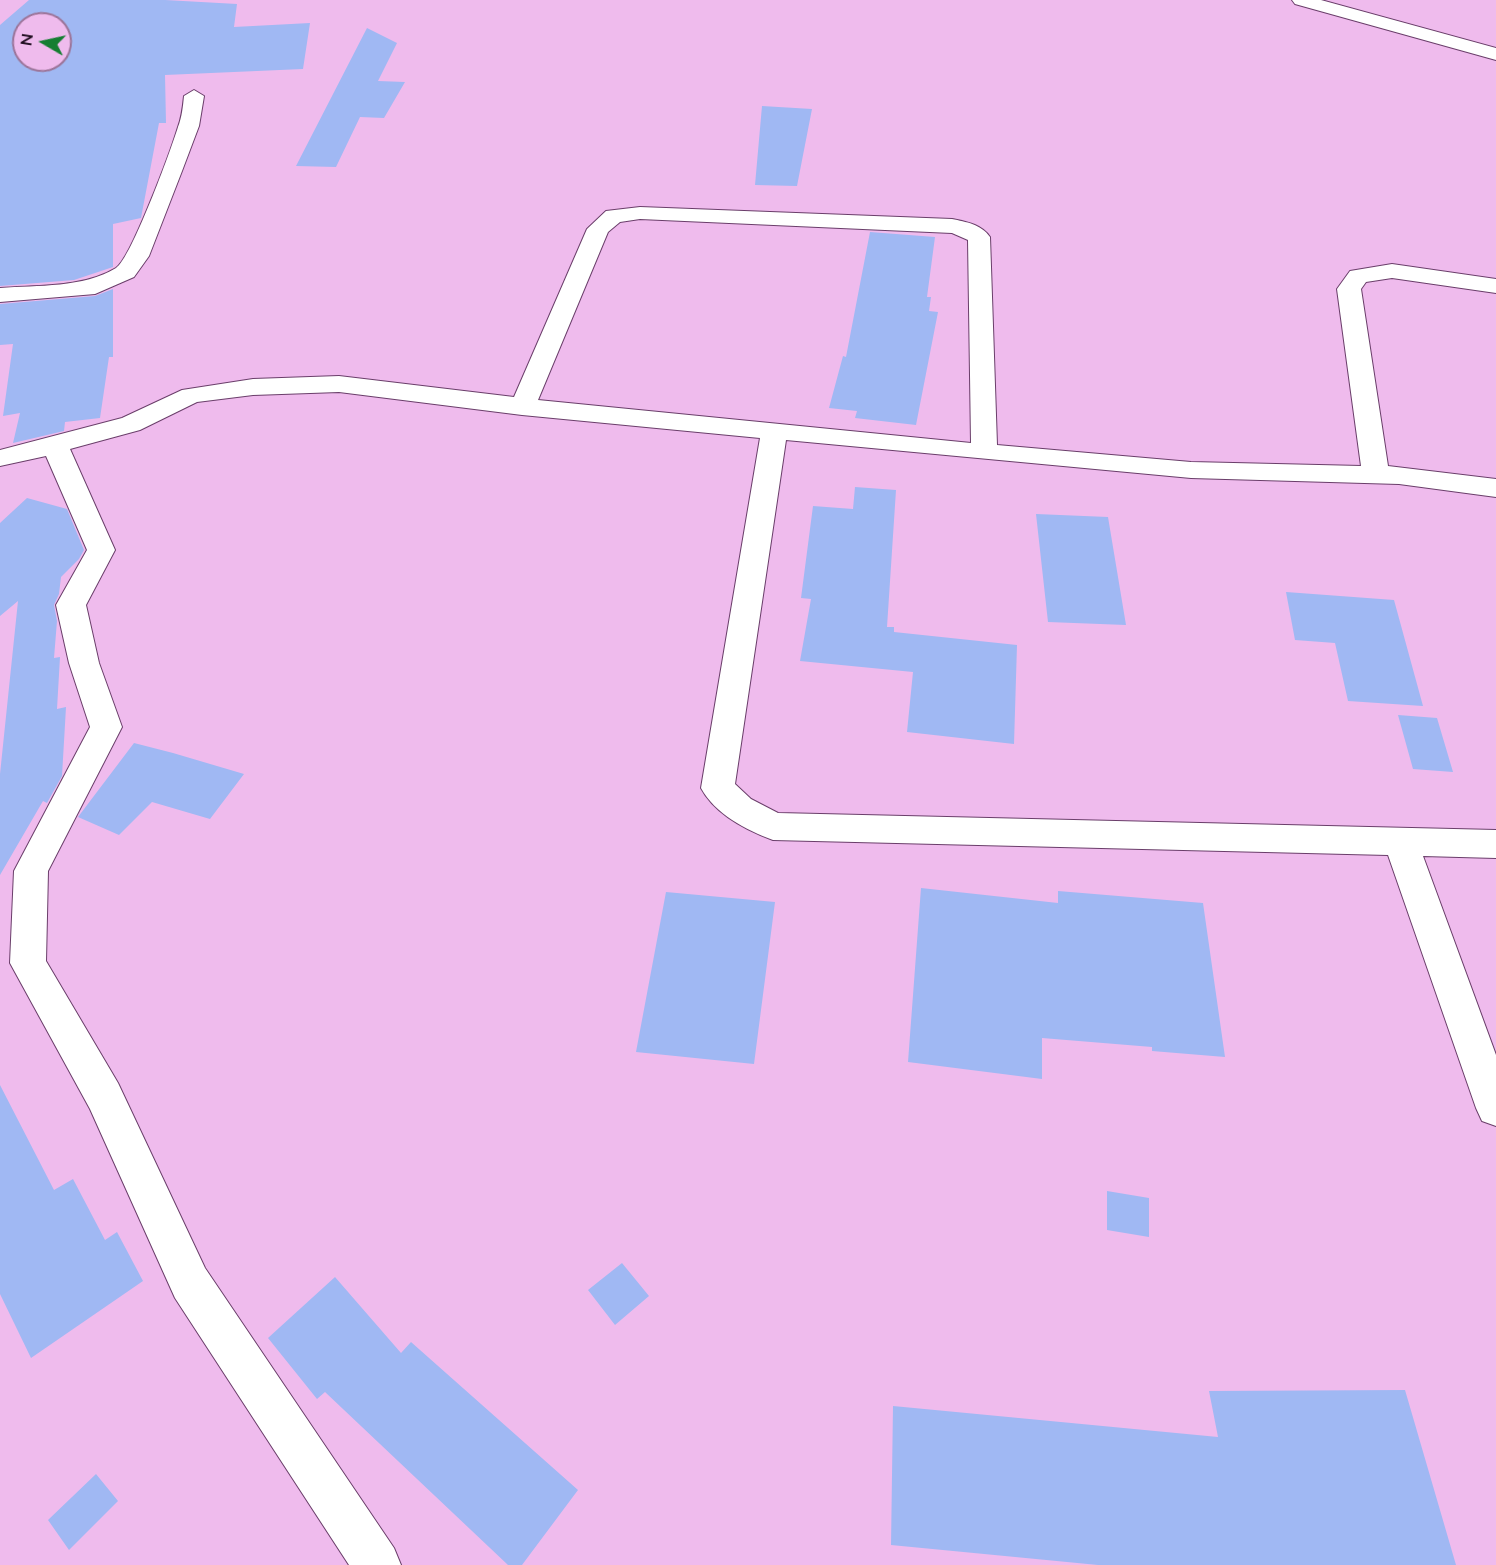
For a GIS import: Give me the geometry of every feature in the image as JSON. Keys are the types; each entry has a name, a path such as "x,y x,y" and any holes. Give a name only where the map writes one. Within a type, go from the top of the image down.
{"street":[{"path":"1301,0 1496,54"},
{"path":"0,295 95,286 126,272 138,256 172,171 189,126 194,96"},
{"path":"522,407 598,229 614,216 640,213 952,226 968,229 979,237 984,452"},
{"path":"1376,475 1349,289 1358,276 1392,271 1496,286"},
{"path":"0,458 8,458 131,424 191,395 253,387 339,384 522,407 984,452 1191,470 1376,475 1496,488"},
{"path":"774,431 718,788 739,808 773,826 1496,844"},
{"path":"55,445 101,550 71,605 84,663 106,727 31,871 28,963 104,1096 190,1283 377,1565"},
{"path":"1401,843 1496,1108"}],"building":[{"path":"29,0 165,0 237,4 234,27 310,23 303,69 165,75 166,123 159,123 141,218 113,224 113,267 74,280 0,286 0,25 12,15 12,72 72,72 72,12 15,12"},
{"path":"367,28 397,43 378,81 405,82 384,118 360,117 336,167 296,166"},
{"path":"762,106 812,109 797,186 755,185"},
{"path":"870,232 935,237 927,297 931,297 929,311 938,312 916,425 855,418 857,411 829,408 843,356 846,357"},
{"path":"113,289 113,357 109,357 100,418 65,422 64,431 13,443 20,413 3,416 13,344 0,345 0,304 95,296"},
{"path":"855,487 896,490 887,627 894,627 894,632 1017,645 1014,744 907,732 913,672 800,661 811,599 801,598 813,506 853,509"},
{"path":"27,498 67,509 84,550 79,559 61,577 59,594 54,605 57,621 54,658 60,657 57,709 66,707 62,776 47,803 43,801 0,875 0,774 18,601 0,616 0,523"},
{"path":"1036,514 1108,517 1126,625 1048,622"},
{"path":"1286,592 1394,600 1423,706 1348,701 1335,643 1295,640"},
{"path":"1398,715 1437,718 1453,772 1413,769"},
{"path":"134,743 244,774 210,819 152,802 119,835 78,817"},
{"path":"921,888 1058,903 1058,891 1203,903 1225,1057 1152,1051 1152,1047 1042,1038 1042,1079 908,1062"},
{"path":"666,892 775,902 754,1064 636,1052"},
{"path":"0,1085 54,1190 73,1179 105,1240 117,1232 143,1281 31,1358 0,1294"},
{"path":"1107,1191 1149,1198 1149,1237 1107,1230"},
{"path":"622,1263 649,1296 615,1325 588,1290"},
{"path":"335,1277 401,1353 411,1342 578,1490 522,1565 508,1565 325,1392 317,1399 268,1338"},
{"path":"1405,1390 1456,1565 1098,1565 891,1545 893,1406 1218,1437 1209,1391"},
{"path":"96,1474 118,1501 69,1550 48,1520"}]}
